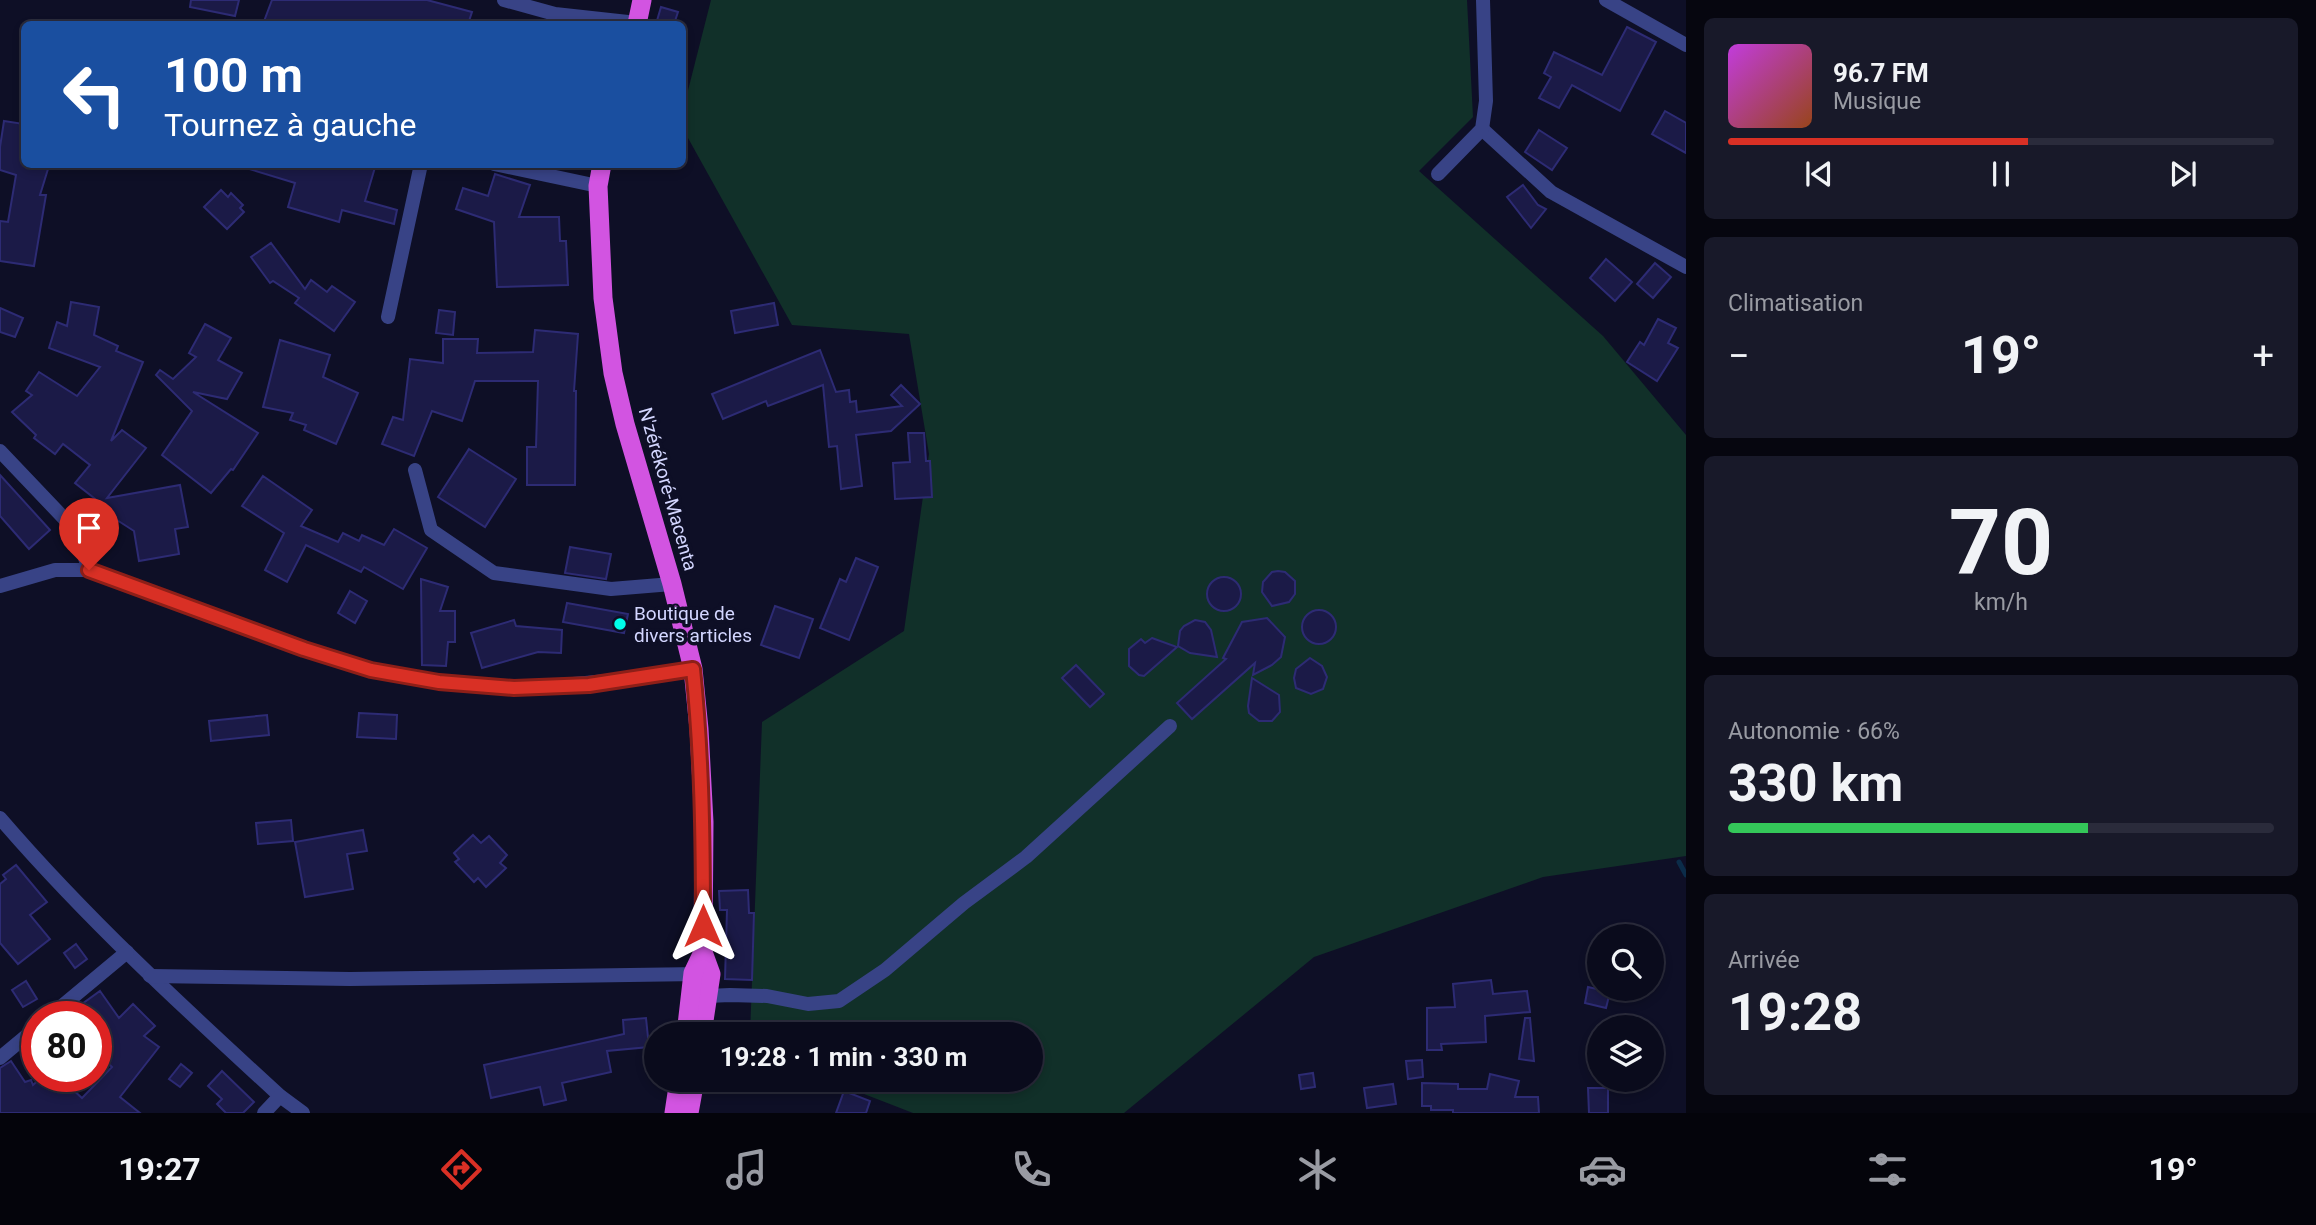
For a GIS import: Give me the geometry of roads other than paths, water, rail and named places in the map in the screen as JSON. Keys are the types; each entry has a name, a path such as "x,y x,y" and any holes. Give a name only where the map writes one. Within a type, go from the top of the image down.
{"highway":[{"path":"638,21 642,0"},
{"name":"N'zérékoré-Macenta","path":"602,168 597,186 603,298 613,373 693,669 704,822 703,952 702,974 689,1022"},
{"name":"N'zérékoré-Macenta","path":"702,974 708,996 704,1022"},
{"path":"674,1113 678,1092"},
{"path":"689,1113 693,1092"}],"street":[{"path":"504,0 555,13 615,21"},
{"path":"1438,174 1482,129 1486,101 1483,0"},
{"path":"1606,0 1686,45"},
{"path":"1482,129 1551,192 1686,267"},
{"path":"388,317 420,168"},
{"path":"513,168 597,186"},
{"path":"0,452 76,531 89,570"},
{"path":"415,470 431,530 494,573 611,589 672,584"},
{"path":"0,586 55,570 89,570 304,649 371,670 439,682 514,688 577,685 693,669"},
{"path":"708,996 767,996 808,1004 839,1001 885,970 964,903 1026,857 1170,726"},
{"path":"0,818 36,860 149,976 280,1096 303,1113"},
{"path":"68,1001 127,952"},
{"path":"149,976 349,979 702,974"},
{"path":"0,1058 21,1040"},
{"path":"264,1113 280,1096"}],"waterway":[{"path":"1679,862 1686,875"}],"place":[{"name":"Boutique de divers articles","path":"620,624"}]}
